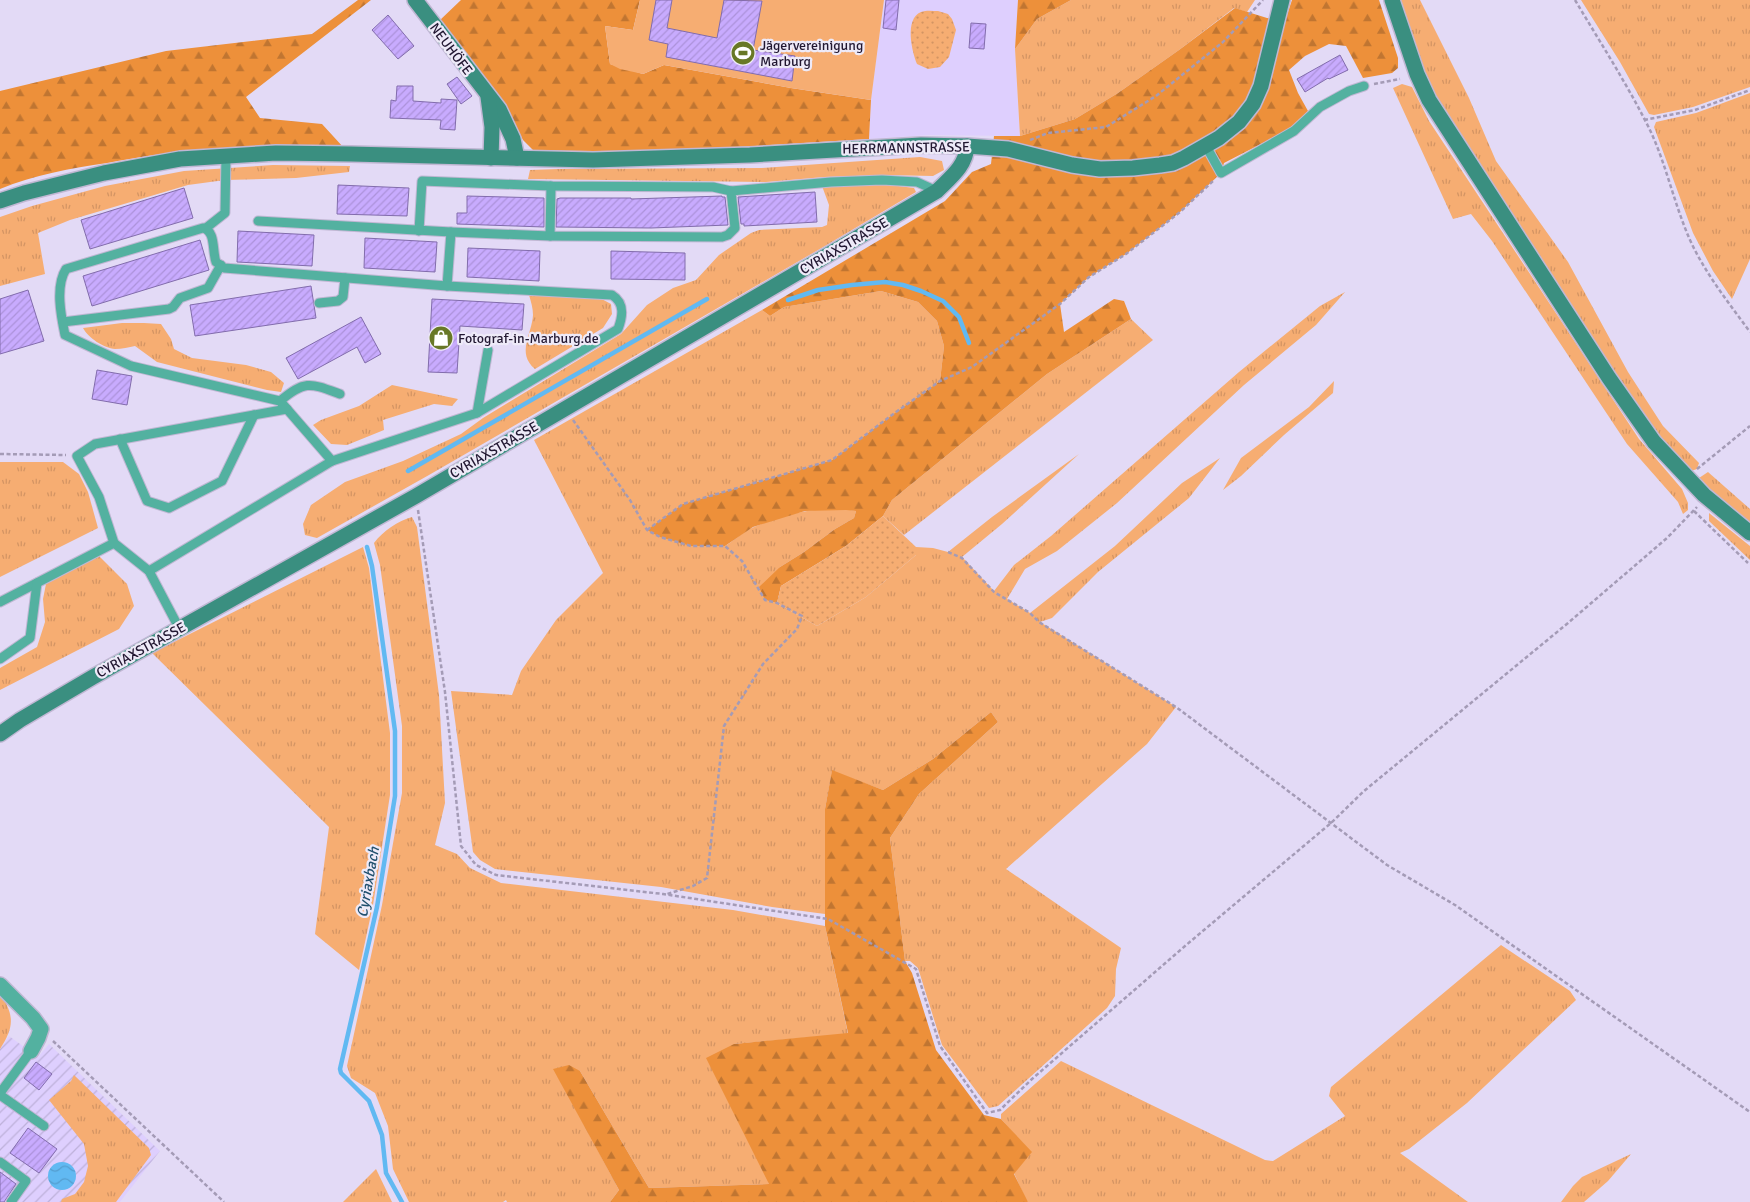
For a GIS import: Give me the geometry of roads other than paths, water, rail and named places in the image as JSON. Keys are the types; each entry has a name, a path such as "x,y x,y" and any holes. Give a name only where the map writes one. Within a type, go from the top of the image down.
{"street":[{"name":"NEUHÖFE","path":"415,0 505,119 513,139 517,158"},
{"name":"HERRMANNSTRASSE","path":"0,201 104,173 180,159 276,154 593,160 921,145 1008,148 1072,165 1100,169 1173,163 1206,146 1238,122 1253,104 1261,86 1282,0"},
{"path":"1392,0 1417,74 1442,123 1628,406 1654,442 1704,496 1750,533"},
{"name":"NEUHÖFE","path":"488,97 492,127 491,158"},
{"name":"CYRIAXSTRASSE","path":"0,734 20,720 179,628 416,496 937,191 958,170 966,156 967,146"},
{"path":"0,985 33,1018 41,1029 31,1052"}],"lane":[{"path":"1206,146 1221,173 1294,131 1320,107 1349,91 1364,86"},
{"path":"226,156 225,213 206,228 198,228 66,269 60,285 62,322 65,335 131,366 280,401 332,461"},
{"path":"419,230 422,181 551,186 713,187 731,191 831,182 882,180 917,182 937,191"},
{"path":"550,236 551,186"},
{"path":"258,220 550,236 722,237 728,235 735,228 731,191"},
{"path":"149,572 332,461 477,413 618,329 622,318 622,307 617,298 612,295 447,286 224,268 216,262 211,232 206,228"},
{"path":"447,286 451,232"},
{"path":"62,322 169,309 180,298 208,288 221,266"},
{"path":"319,303 338,300 343,297 345,278"},
{"path":"477,413 488,350"},
{"path":"280,401 293,390 307,385 340,394"},
{"path":"179,628 149,572 114,543 99,497 77,456 95,444 287,409"},
{"path":"120,439 147,501 169,508 222,481 254,415"},
{"path":"0,602 114,543"},
{"path":"0,659 30,638 37,583"},
{"path":"31,1052 0,1094 44,1126"},
{"path":"0,1162 26,1181 11,1202"}],"water":[{"path":"62,1162 72,1166 76,1176 72,1186 62,1190 52,1186 48,1176 52,1166"}],"waterway":[{"path":"788,300 818,290 852,285 885,282 903,285 943,301 959,317 969,343"},
{"path":"408,471 707,299"},
{"name":"Cyriaxbach","path":"367,547 372,566 395,731 395,796 377,907 340,1069 341,1073 369,1101 382,1135 386,1173 402,1202"}],"place":[{"name":"Jägervereinigung Marburg","path":"743,53"},
{"name":"Fotograf-in-Marburg.de","path":"441,338"}]}
